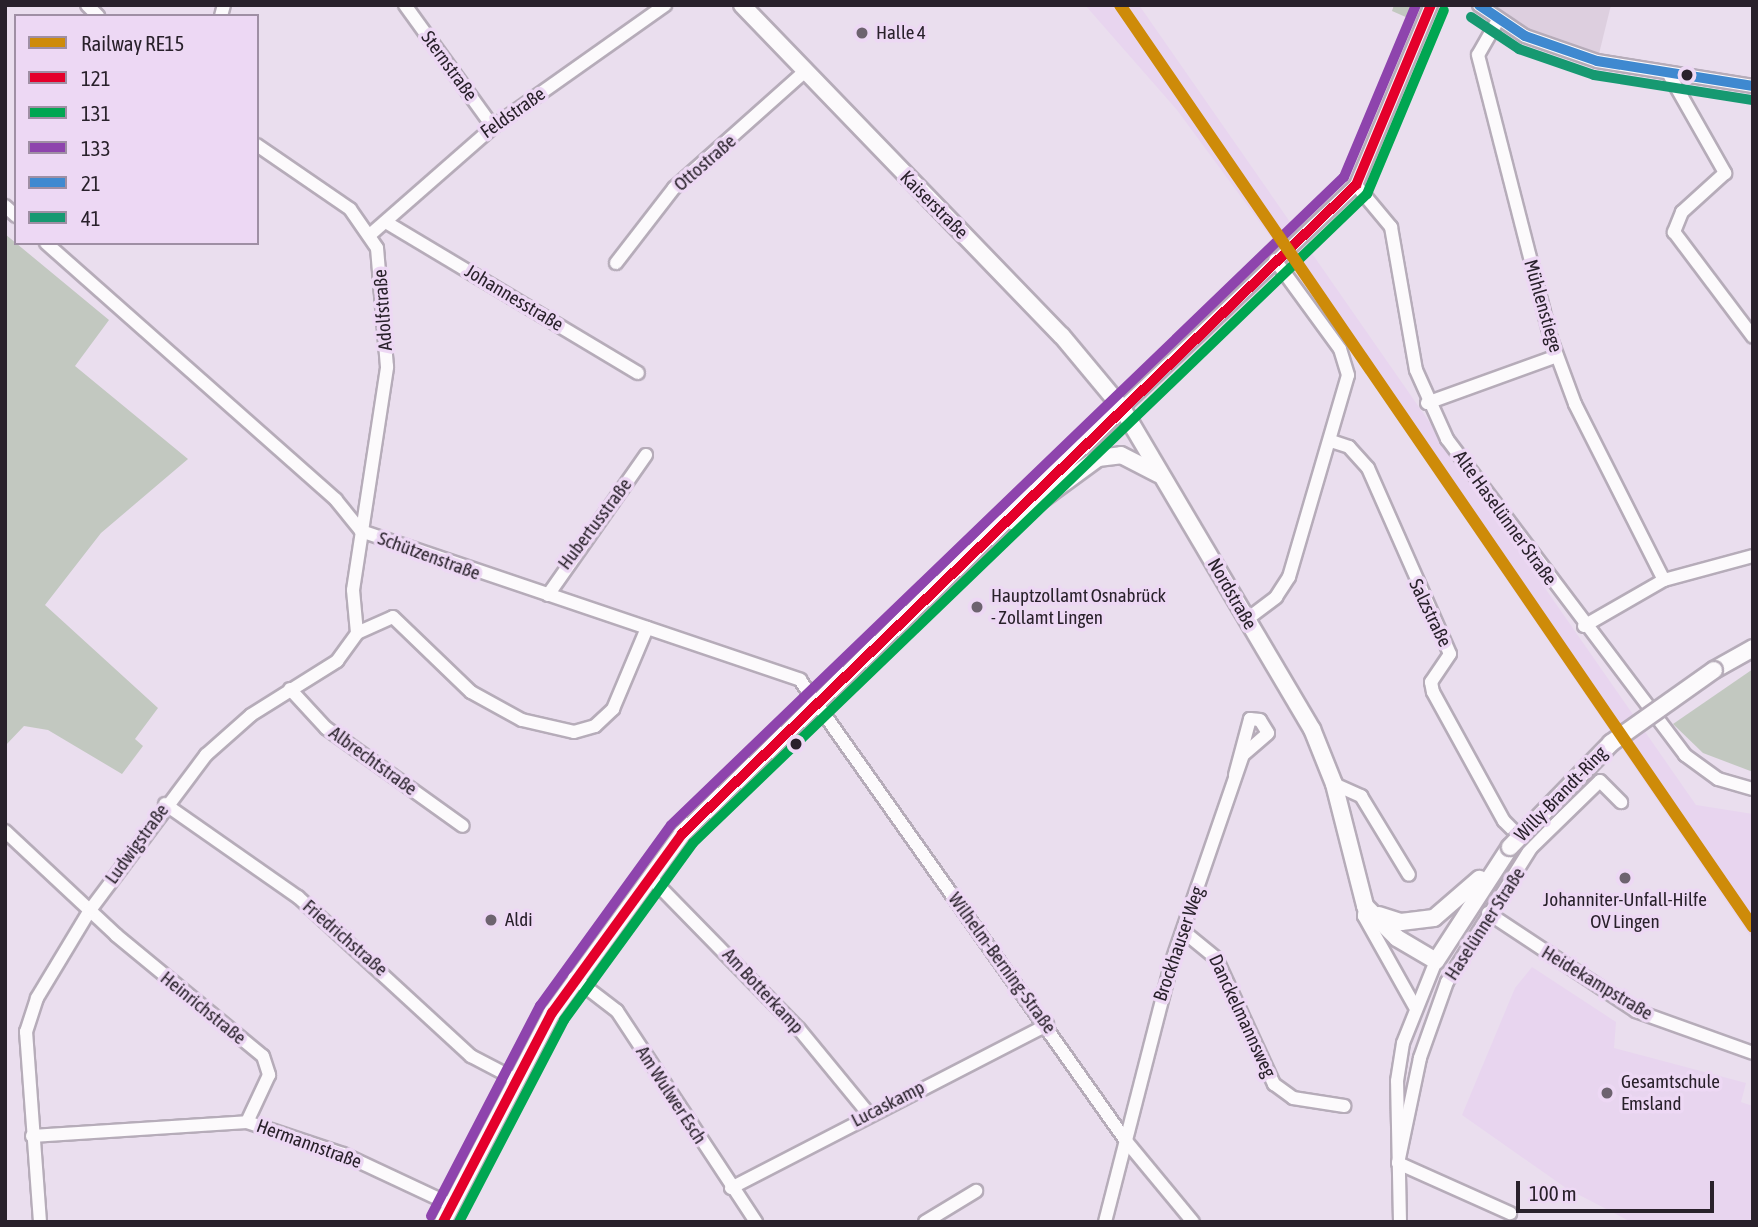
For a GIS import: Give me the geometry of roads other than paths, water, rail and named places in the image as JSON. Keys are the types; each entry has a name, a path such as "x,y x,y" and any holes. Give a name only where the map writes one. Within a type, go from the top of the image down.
{"main road":[{"name":"Kaiserstraße","path":"742,5 804,72 1062,335 1122,408"},
{"name":"Nordstraße","path":"1122,408 1312,729 1334,784 1365,906"},
{"path":"443,1222 574,978 650,877 731,780 1122,408"},
{"path":"1003,524 1027,515 1111,454 1154,469 1178,501"},
{"name":"Willy-Brandt-Ring","path":"1436,961 1472,893 1510,848 1611,743 1714,670 1751,651"},
{"path":"1365,906 1386,919 1420,921 1447,912 1472,893"},
{"path":"1365,906 1397,938 1436,961"}],"street":[{"name":"Sternstraße","path":"405,5 492,127"},
{"name":"Feldstraße","path":"372,233 389,224 422,184 492,127 665,5"},
{"path":"1122,408 1356,185 1431,5"},
{"path":"1479,5 1498,20 1597,61 1670,76 1753,86"},
{"name":"Mühlenstiege","path":"1498,20 1478,55 1481,74 1557,356 1664,580"},
{"name":"Ottostraße","path":"616,263 674,188 804,72"},
{"path":"1670,76 1725,173 1682,212 1674,232 1753,337"},
{"name":"Adolfstraße","path":"259,146 349,209 372,233 382,272 387,368 361,531"},
{"name":"Alte Haselünner Straße","path":"1356,185 1391,227 1404,321 1427,403 1584,626 1685,755 1718,779 1753,789"},
{"name":"Johannesstraße","path":"389,224 638,373"},
{"name":"Schützenstraße","path":"48,245 336,500 361,531 786,673 815,701"},
{"path":"1246,620 1276,597 1289,577 1331,441 1347,364 1275,260"},
{"path":"1427,403 1557,356"},
{"name":"Salzstraße","path":"1331,441 1349,447 1368,468 1450,654 1431,682 1433,692 1511,828"},
{"name":"Hubertusstraße","path":"548,595 646,455"},
{"path":"361,531 353,590 357,632 393,617 471,692 522,720 574,732 596,726 613,709 647,628"},
{"path":"1584,626 1664,580 1753,556"},
{"name":"Ludwigstraße","path":"40,1222 32,1136 29,1013 90,910 166,804 229,732 290,689 337,661 357,632"},
{"name":"Albrechtstraße","path":"290,689 326,729 463,825"},
{"name":"Wilhelm-Berning-Straße","path":"815,701 1047,1025 1126,1141 1193,1222"},
{"name":"Brockhauser Weg","path":"1105,1222 1183,931 1235,775 1243,755 1268,733 1260,720 1250,719 1240,746 1235,775"},
{"name":"Haselünner Straße","path":"1398,1163 1430,1023 1488,913 1531,848 1600,781 1621,802"},
{"path":"1334,784 1361,796 1409,875"},
{"name":"Friedrichstraße","path":"166,804 308,905 471,1056 517,1080"},
{"name":"Haselünner Straße","path":"1511,828 1531,848"},
{"name":"Heinrichstraße","path":"5,831 90,910 263,1056 269,1074 247,1122"},
{"name":"Am Botterkamp","path":"650,877 799,1029 868,1113"},
{"path":"1365,906 1364,916 1415,1007"},
{"name":"Heidekampstraße","path":"1488,913 1636,1011 1753,1053"},
{"name":"Danckelmannsweg","path":"1183,931 1216,958 1273,1084 1293,1098 1343,1106"},
{"name":"Haselünner Straße","path":"1400,1222 1397,1081 1415,1007 1436,961"},
{"name":"Am Wulwer Esch","path":"574,978 617,1012 756,1222"},
{"name":"Lucaskamp","path":"731,1188 868,1113 1047,1025"},
{"name":"Hermannstraße","path":"32,1136 247,1122 343,1154 452,1205"},
{"path":"1398,1163 1510,1213"},
{"path":"925,1222 976,1191"}],"rail line":[{"name":"RE15","path":"1120,5 1753,927"}],"place":[{"name":"Halle 4","path":"862,33"},
{"name":"Hauptzollamt Osnabrück - Zollamt Lingen","path":"977,607"},
{"name":"Johanniter-Unfall-Hilfe OV Lingen","path":"1625,878"},
{"name":"Aldi","path":"491,920"},
{"name":"Gesamtschule Emsland","path":"1607,1093"}]}
